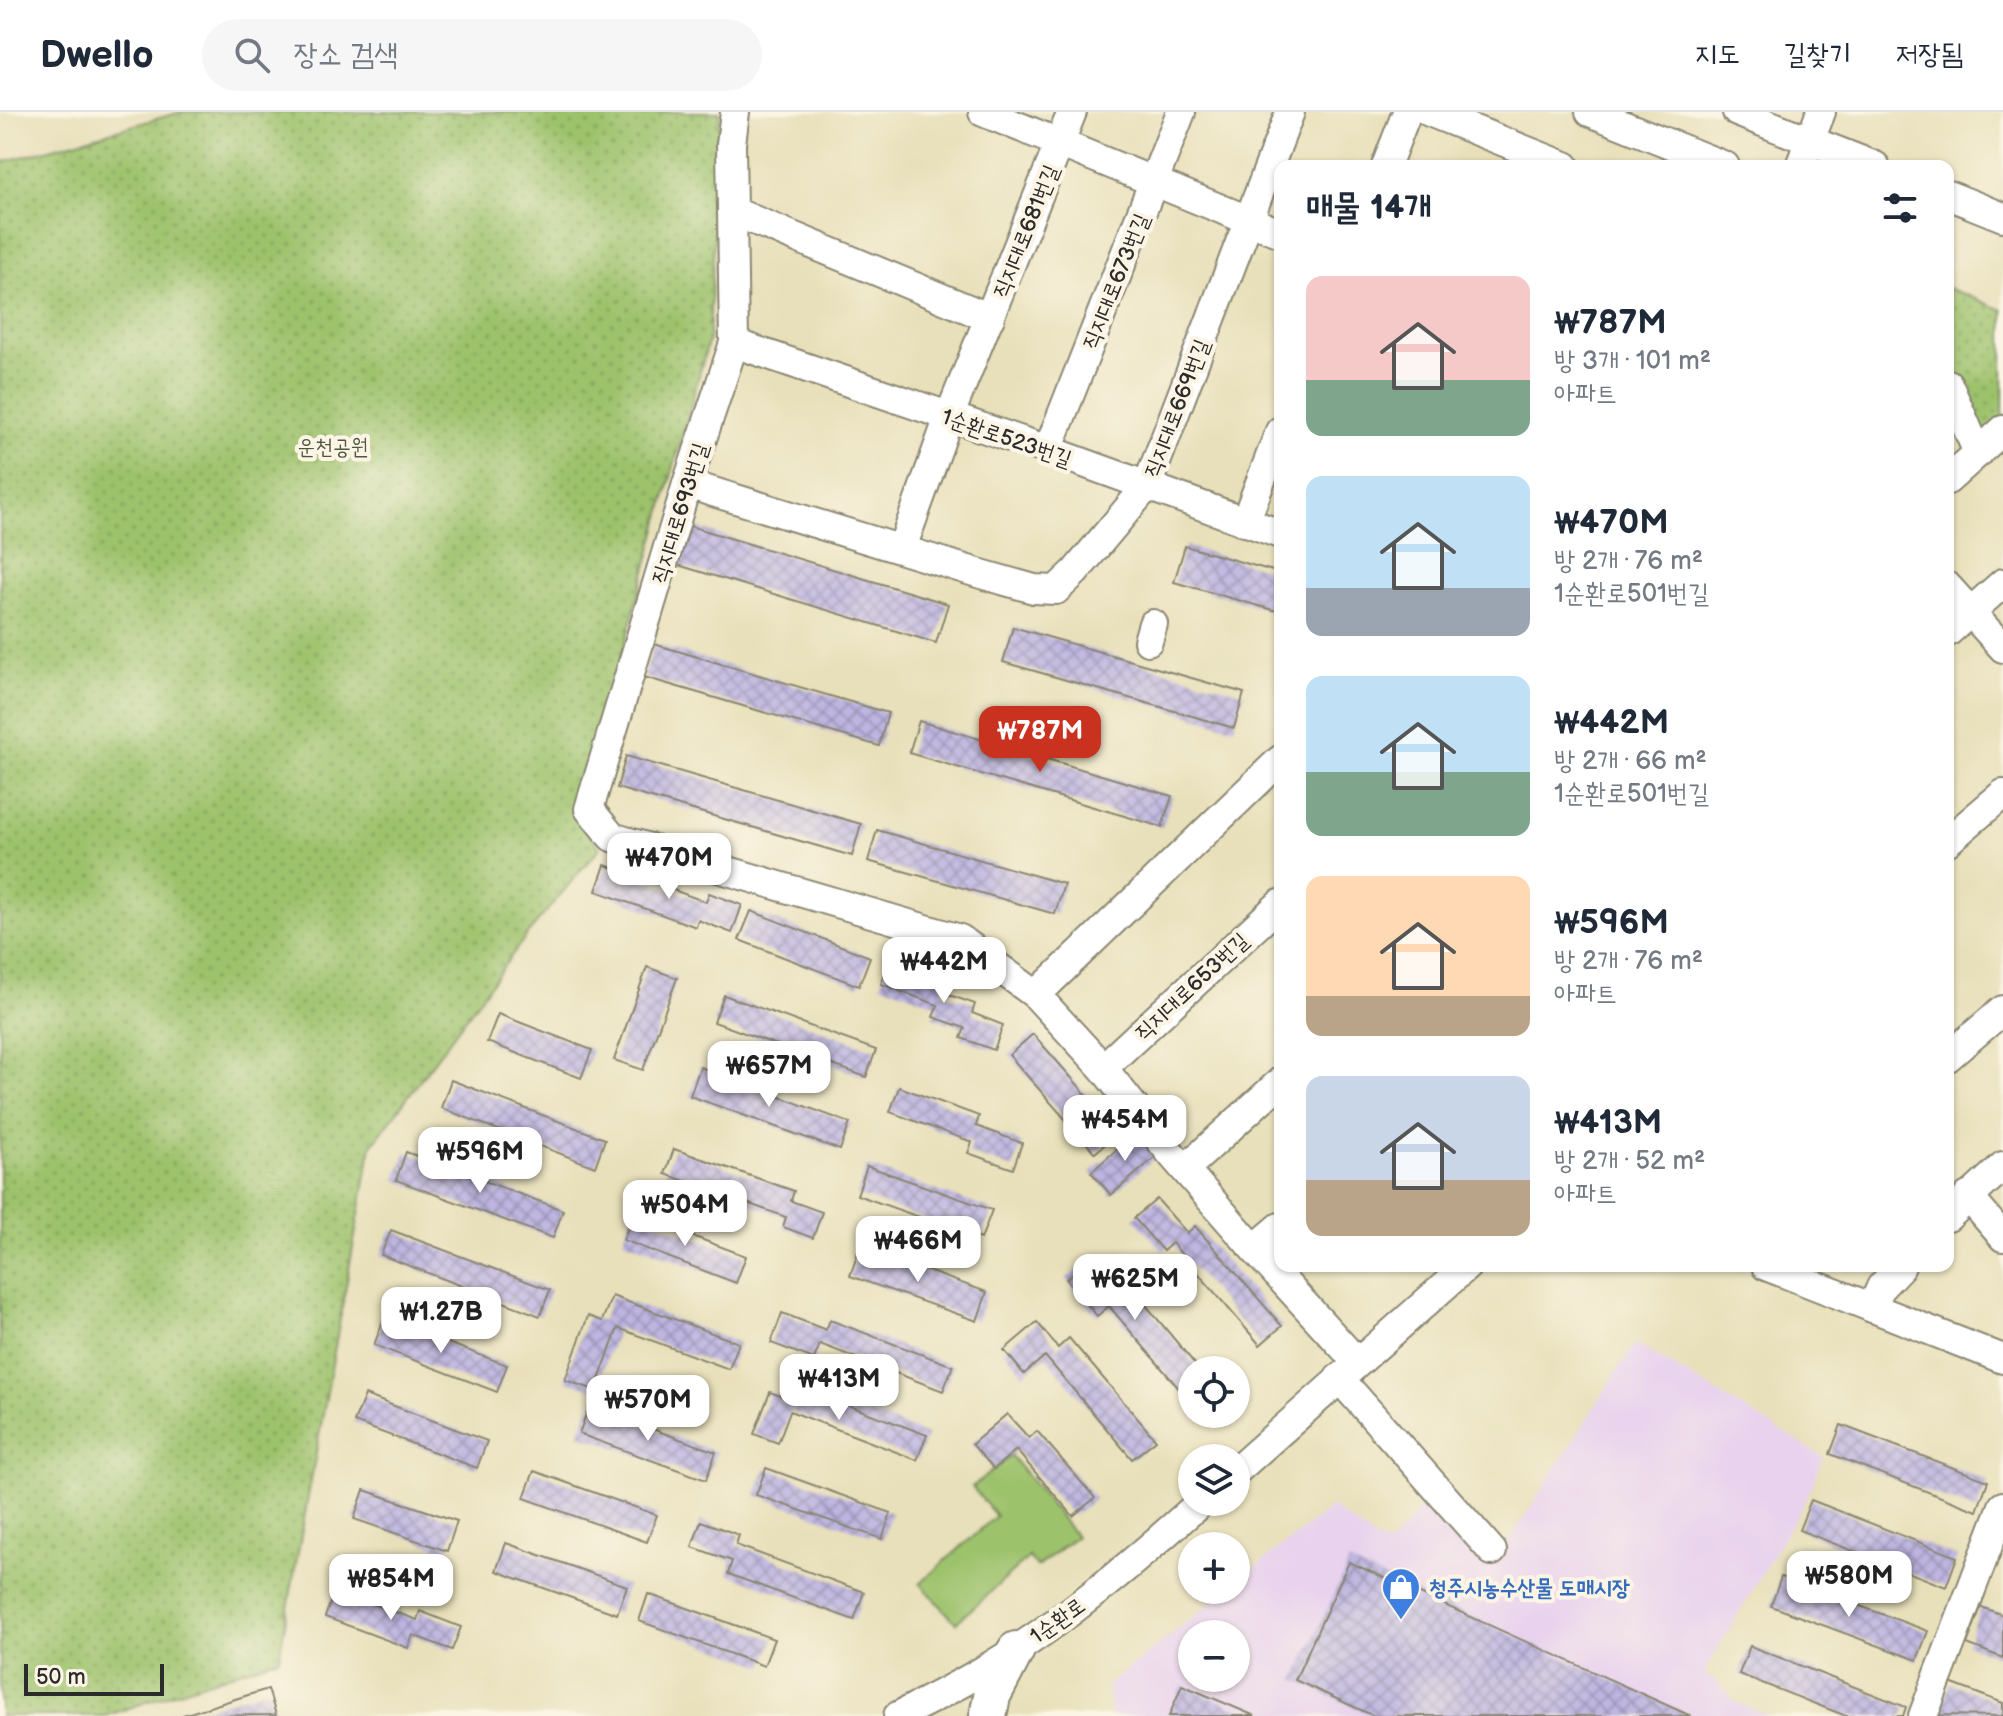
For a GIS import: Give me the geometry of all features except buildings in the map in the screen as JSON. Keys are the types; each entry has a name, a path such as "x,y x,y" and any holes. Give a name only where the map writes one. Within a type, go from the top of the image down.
{"main road":[{"path":"988,1716 992,1696 1016,1650"}],"street":[{"name":"직지대로693번길","path":"735,112 731,144 734,343 687,484 589,809 612,837 960,939 1036,995"},
{"name":"직지대로681번길","path":"983,112 1059,144"},
{"name":"직지대로681번길","path":"902,548 949,417 1072,112"},
{"name":"직지대로673번길","path":"1048,450 1181,112"},
{"name":"직지대로669번길","path":"687,484 1034,589 1056,590 1075,572 1147,486 1290,112"},
{"path":"1388,160 1407,112"},
{"path":"1429,112 1550,160"},
{"path":"1590,112 1710,160"},
{"path":"1737,112 1805,154 1840,160"},
{"path":"1805,154 1821,112"},
{"path":"1059,144 1274,231"},
{"path":"1954,197 2003,217"},
{"name":"직지대로681번길","path":"732,211 990,318"},
{"name":"1순환로523번길","path":"734,343 1048,450 1274,532"},
{"path":"1954,398 1978,453"},
{"path":"1954,475 2003,430"},
{"path":"1245,522 1274,447"},
{"path":"1954,627 2003,583"},
{"path":"1954,594 2003,648"},
{"path":"1274,772 1036,995 1103,1068 1254,1249 1492,1551"},
{"path":"1954,836 2003,794"},
{"name":"직지대로653번길","path":"1103,1068 1274,910"},
{"path":"1954,1052 2003,1010"},
{"path":"1185,1169 1274,1087"},
{"path":"1954,1211 2003,1166"},
{"path":"1968,1196 2003,1237"},
{"path":"1254,1249 1274,1232"},
{"path":"1250,1458 1460,1272"},
{"path":"1781,1272 2003,1359"},
{"path":"1872,1308 1881,1287 1895,1272"},
{"path":"1923,1716 2003,1507"},
{"name":"1순환로","path":"898,1716 1016,1650 1074,1609 1185,1516"}],"shaded area":[{"path":"1635,1343 1823,1457 1808,1495 1704,1673 1737,1703 1771,1716 1691,1716 1349,1562 1296,1680 1374,1716 1111,1716 1107,1686 1178,1629 1178,1692 1250,1692 1250,1620 1190,1620 1210,1604 1250,1604 1250,1572 1331,1507 1378,1541 1390,1545 1428,1498 1480,1551 1510,1540"}],"green space":[{"name":"운천공원","path":"181,112 720,112 709,339 577,818 600,848 529,932 371,1147 279,1658 105,1716 0,1716 0,163"},
{"path":"1954,290 2003,310 2003,424 1977,438 1954,383"},
{"path":"1011,1456 1076,1536 1037,1567 1029,1557 956,1623 920,1583 996,1516 972,1487"}],"place":[{"name":"청주시농수산물 도매시장","path":"1401,1621"}]}
